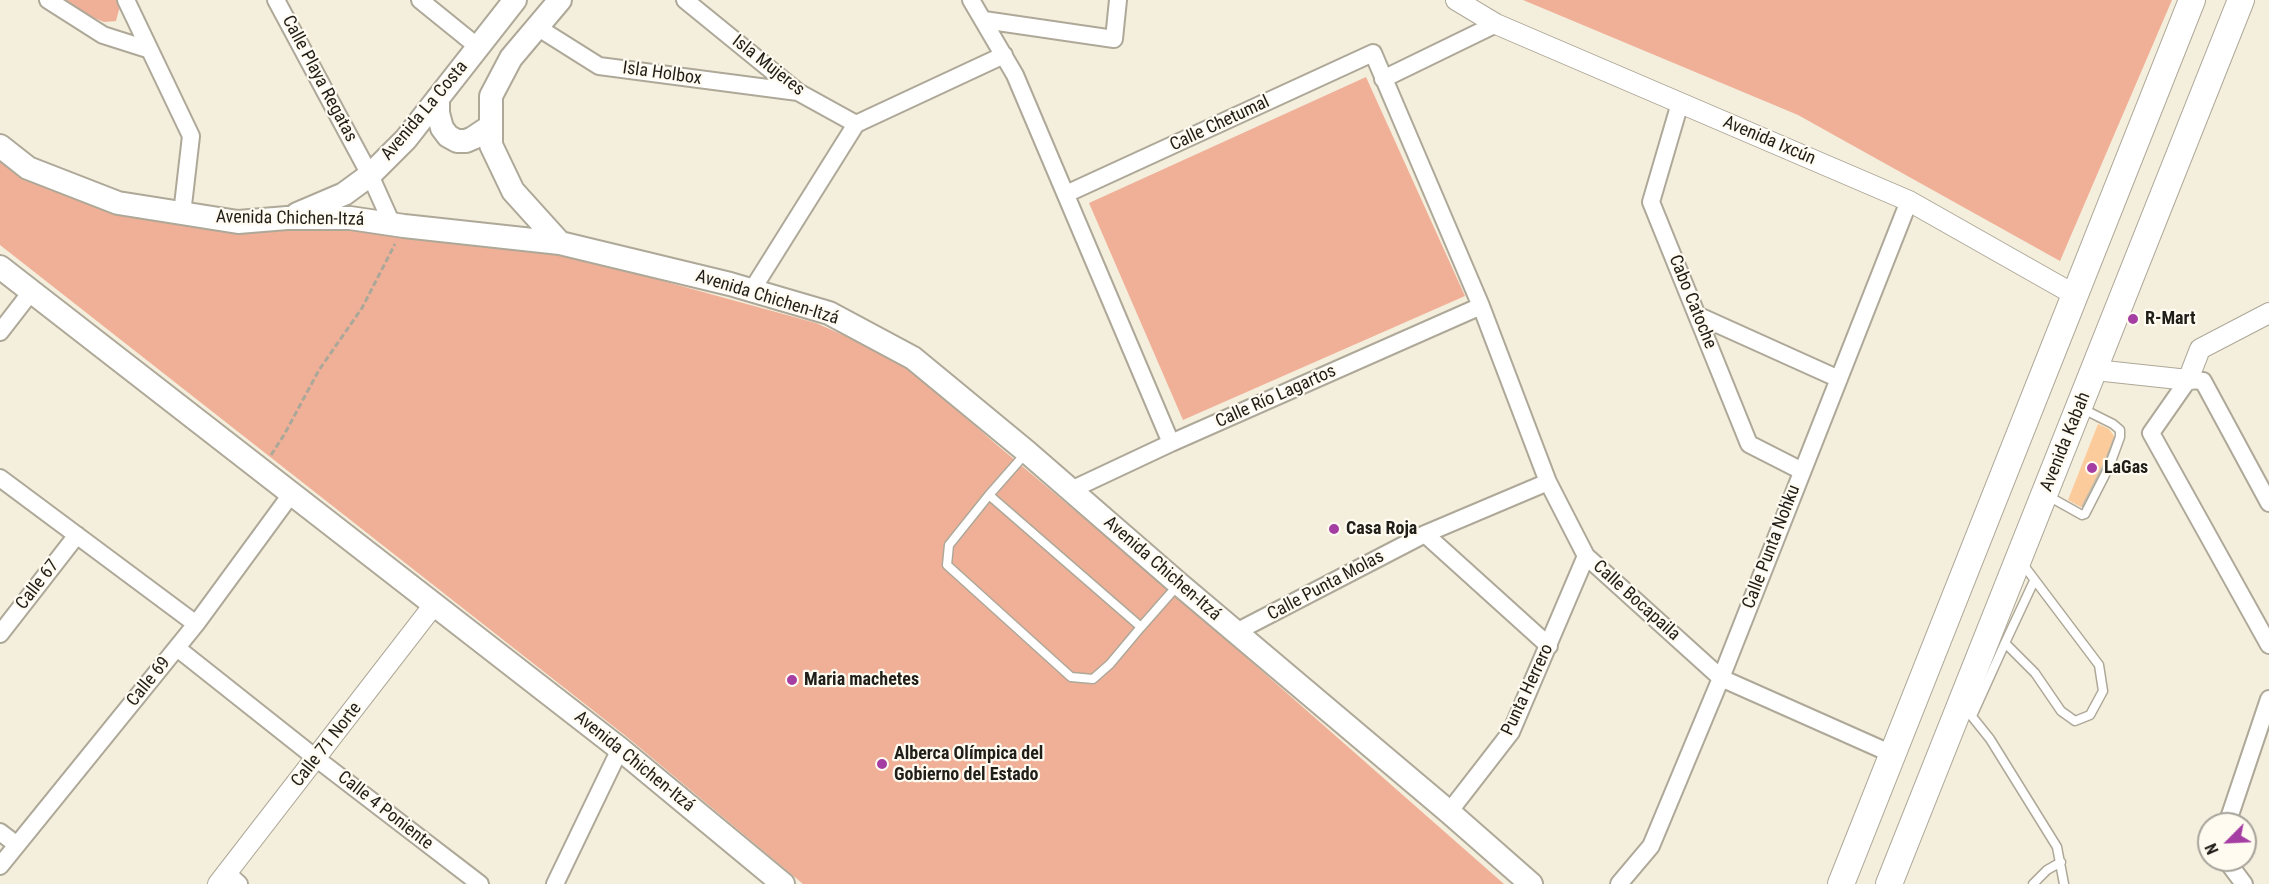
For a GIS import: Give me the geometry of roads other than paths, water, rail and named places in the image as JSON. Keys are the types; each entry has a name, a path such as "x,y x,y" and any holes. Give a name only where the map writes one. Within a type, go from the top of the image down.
{"main road":[{"name":"Avenida La Costa","path":"287,218 344,194 370,175 406,139 515,0"},
{"path":"560,0 511,58 491,96 491,145 513,191 560,243"},
{"path":"1841,884 1949,606 2076,295 2192,0"},
{"name":"Avenida Kabah","path":"1889,884 1966,710 2019,559 2241,0"},
{"path":"438,98 438,113 442,128 448,136 457,141 473,138 491,126"},
{"name":"Avenida Chichen-Itzá","path":"0,146 28,168 118,203 238,222 287,218 350,218 560,243 752,290 828,313 913,358 1027,452 1179,585 1532,884"},
{"name":"Avenida Chichen-Itzá","path":"0,267 292,493 433,606 620,749 783,884"}],"street":[{"path":"48,0 102,35 147,49"},
{"path":"126,0 147,49 191,136 182,214"},
{"name":"Calle Playa Regatas","path":"276,0 398,225"},
{"path":"420,0 478,47"},
{"name":"Isla Mujeres","path":"685,0 798,92 855,124"},
{"path":"971,0 1015,75 1172,443"},
{"path":"984,20 1114,39 1118,0"},
{"name":"Avenida Ixcún","path":"1456,0 1496,24 1909,201 2076,295"},
{"path":"1383,79 1496,24"},
{"name":"Isla Holbox","path":"537,27 599,66 798,92"},
{"name":"Calle Bocapaila","path":"1373,53 1481,306 1548,482 1586,556 1721,678 1892,754"},
{"name":"Calle Chetumal","path":"1066,194 1373,53"},
{"path":"752,290 855,124 1004,55"},
{"name":"Cabo Catoche","path":"1680,103 1651,202 1749,444 1802,471"},
{"name":"Calle Punta Nohku","path":"1619,884 1651,846 1721,678 1909,201"},
{"path":"0,332 31,292"},
{"name":"Calle Río Lagartos","path":"1071,490 1481,306"},
{"path":"2269,313 2200,349 2195,380 2151,433 2269,645"},
{"path":"1697,315 1839,379"},
{"path":"2095,370 2195,380"},
{"path":"2195,380 2269,503"},
{"path":"0,478 196,624"},
{"name":"Calle Punta Molas","path":"1236,632 1425,534 1548,482"},
{"name":"Calle 69","path":"0,866 196,624 292,493"},
{"path":"1425,534 1549,646"},
{"name":"Calle 67","path":"0,634 77,535"},
{"name":"Punta Herrero","path":"1449,812 1511,732 1586,556"},
{"name":"Calle 71 Norte","path":"228,880 433,606"},
{"name":"Calle 4 Poniente","path":"177,648 480,884"},
{"path":"2231,812 2269,699"},
{"path":"555,884 620,749"},
{"path":"0,832 17,845"}],"lane":[{"path":"2045,494 2082,515 2085,514 2109,467 2120,437 2120,430 2080,407"},
{"path":"1027,452 949,544 947,565 1071,677 1093,680 1110,664 1179,585"},
{"path":"989,495 1141,627"},
{"path":"2005,643 2035,673 2061,711 2075,721 2090,715 2103,691 2099,665 2019,559"},
{"path":"2034,581 2005,643 1966,710 1990,739 2057,847 2064,884"},
{"path":"2033,884 2047,870 2061,862"}],"place":[{"name":"R-Mart","path":"2133,319"},
{"name":"LaGas","path":"2092,468"},
{"name":"Casa Roja","path":"1334,529"},
{"name":"Maria machetes","path":"792,680"},
{"name":"Alberca Olímpica del Gobierno del Estado","path":"882,764"}]}
